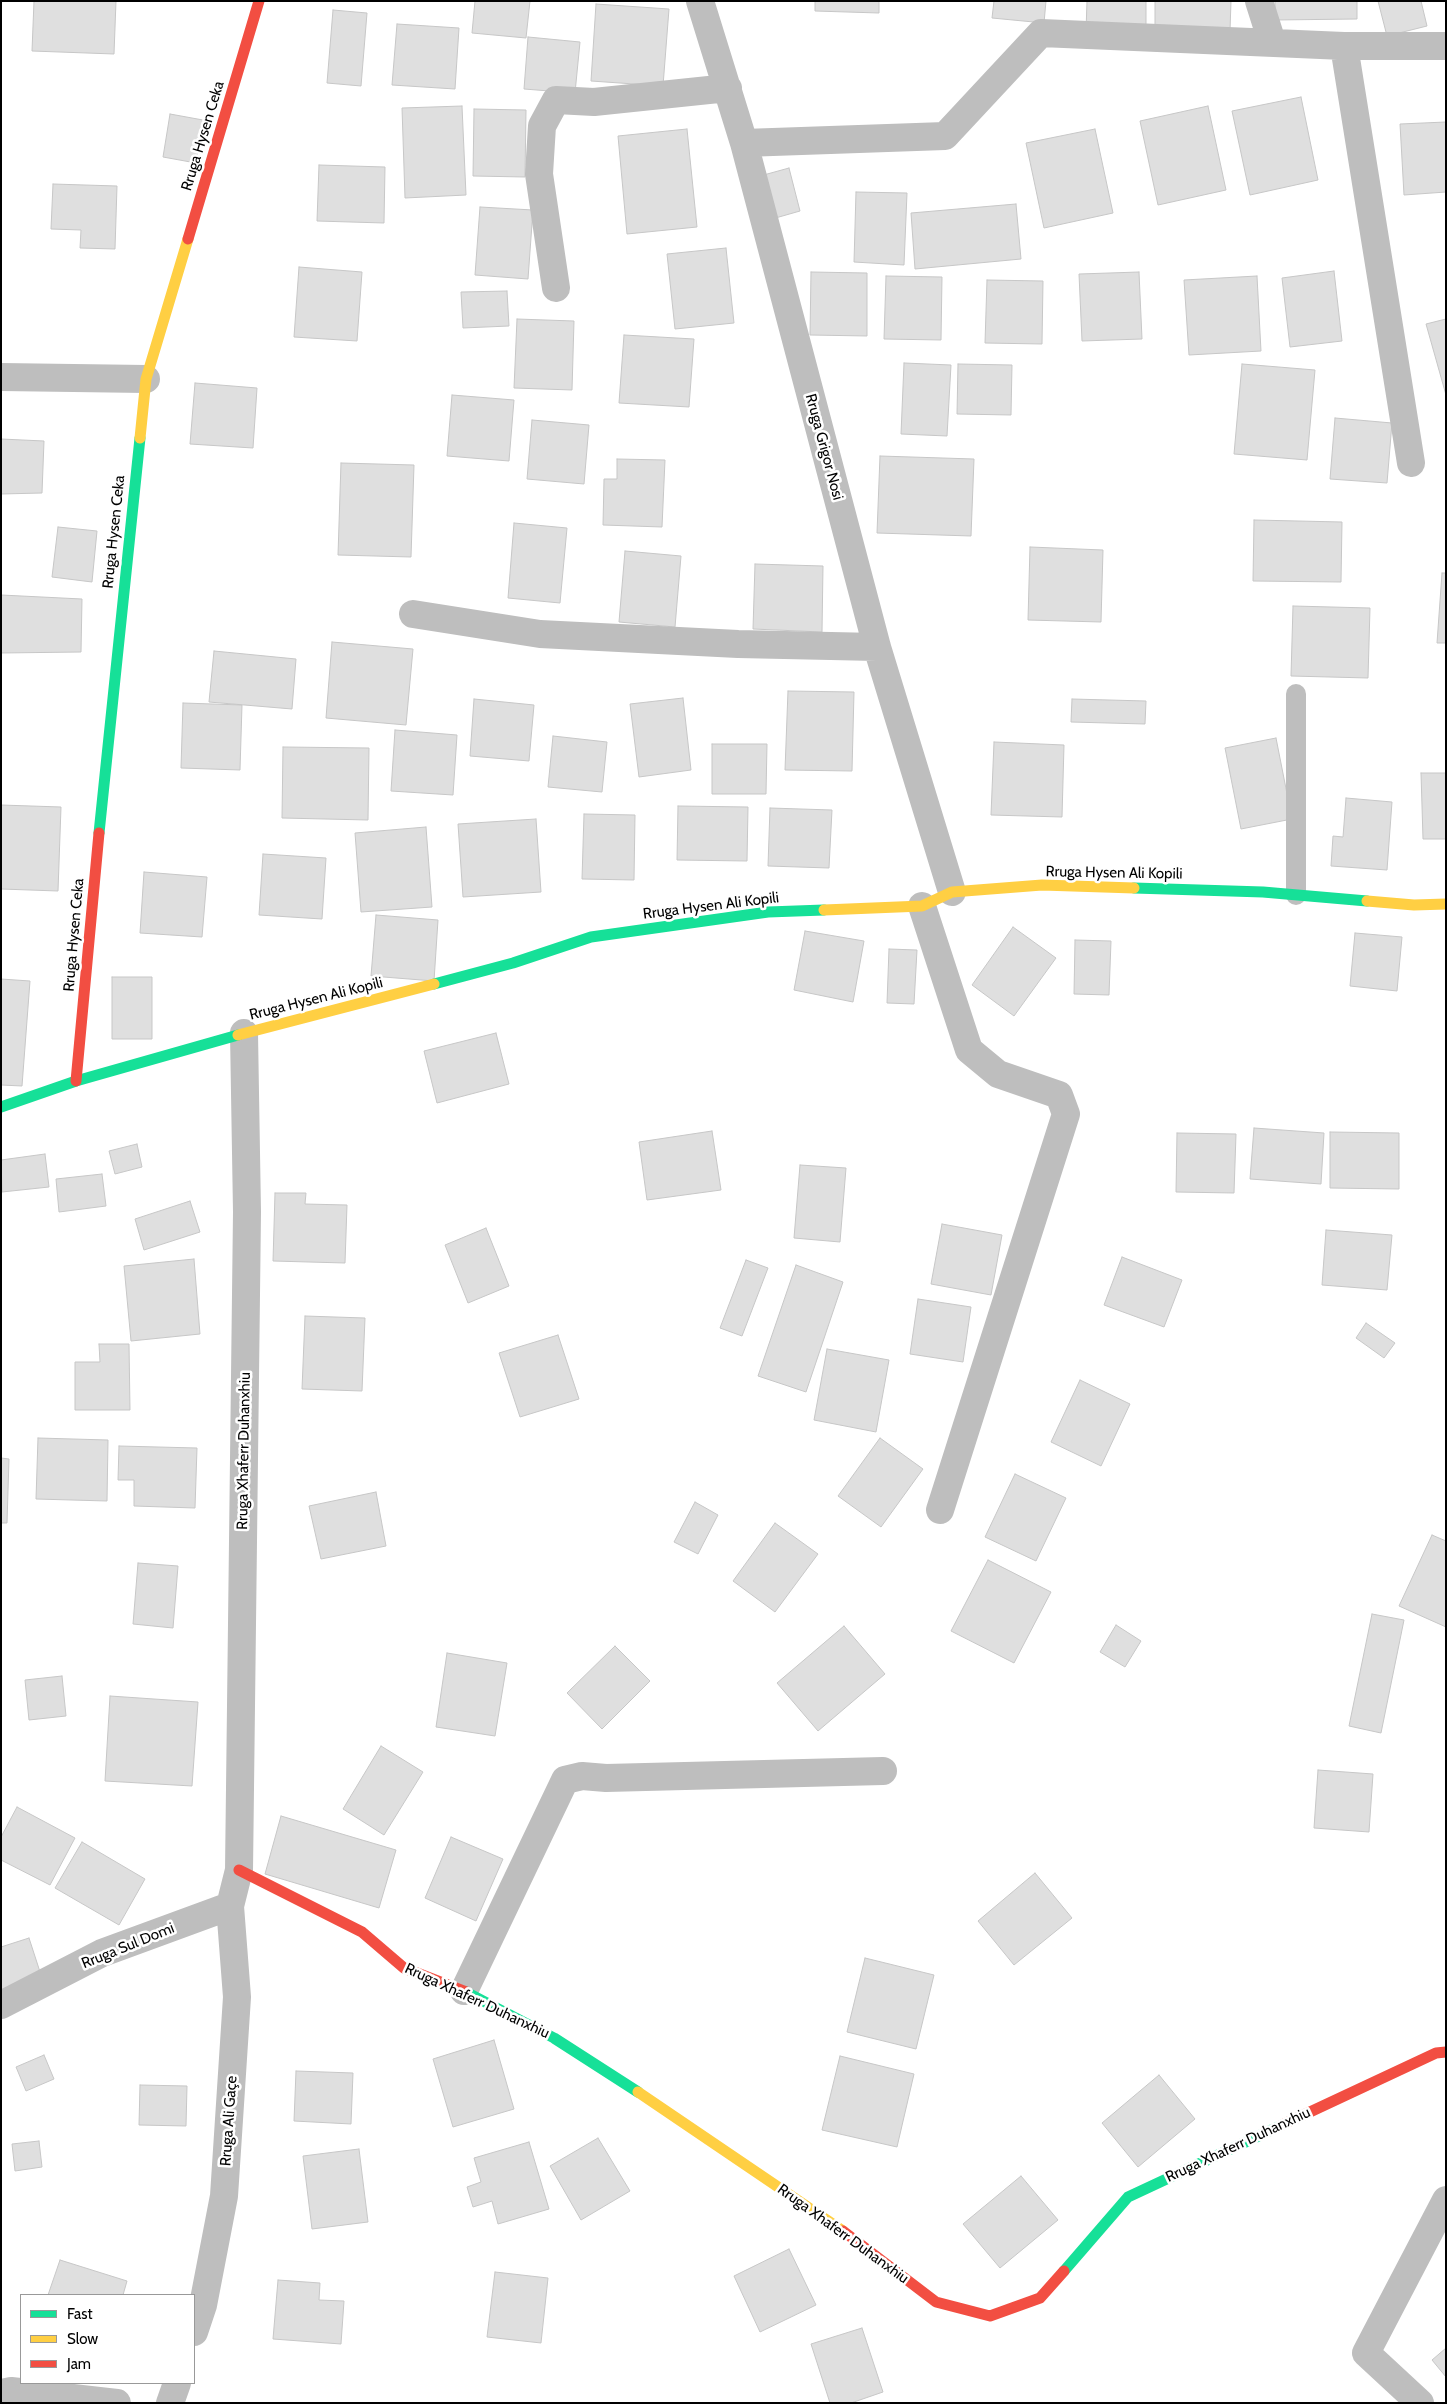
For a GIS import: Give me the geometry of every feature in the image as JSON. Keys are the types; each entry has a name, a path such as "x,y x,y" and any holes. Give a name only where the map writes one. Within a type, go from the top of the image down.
{"street":[{"name":"Rruga Hysen Ceka","path":"76,1081 104,774 146,379 259,1"},
{"name":"Rruga Grigor Nosi","path":"700,1 744,143 876,647 952,892"},
{"path":"1259,1 1272,42"},
{"path":"744,143 945,136 1040,33 1344,46 1446,46"},
{"path":"1344,46 1411,463"},
{"path":"556,288 539,174 542,126 556,100 594,102 728,88"},
{"path":"1,377 146,379"},
{"path":"413,614 540,634 738,644 876,647"},
{"name":"Rruga Hysen Ali Kopili","path":"1,1108 76,1081 244,1033 513,964 591,937 768,912 922,906 952,892 1042,885 1253,891 1414,905 1446,904"},
{"path":"922,906 969,1050 998,1074 1059,1095 1066,1114 940,1510"},
{"name":"Rruga Xhaferr Duhanxhiu","path":"230,1906 239,1870 247,1212 244,1033"},
{"path":"464,1991 565,1780 582,1776 606,1778 883,1771"},
{"name":"Rruga Xhaferr Duhanxhiu","path":"239,1870 362,1932 404,1968 464,1991 554,2038 644,2096 868,2248 936,2302 990,2316 1040,2298 1128,2197 1436,2053 1446,2052"},
{"name":"Rruga Sul Domi","path":"1,2005 102,1953 230,1906"},
{"name":"Rruga Ali Gaçe","path":"195,2329 203,2305 224,2196 237,1997 230,1906"},
{"path":"1420,2403 1366,2353 1446,2200"},
{"path":"170,2403 176,2384"},
{"path":"1,2393 11,2391 117,2403"}],"lane":[{"path":"1296,694 1296,895"}],"building":[{"path":"34,1 116,1 114,54 32,51"},
{"path":"475,1 530,1 526,38 472,33"},
{"path":"815,1 879,1 879,13 815,11"},
{"path":"994,1 1046,1 1044,23 992,18"},
{"path":"1087,1 1146,1 1146,35 1086,32"},
{"path":"1155,1 1231,1 1230,31 1155,31"},
{"path":"1275,1 1357,1 1357,19 1275,20"},
{"path":"1378,1 1421,1 1427,26 1387,36"},
{"path":"596,4 669,9 663,86 591,81"},
{"path":"333,10 367,13 361,86 327,83"},
{"path":"397,24 459,28 455,89 392,85"},
{"path":"528,37 580,42 575,93 524,89"},
{"path":"1301,97 1318,180 1250,195 1232,111"},
{"path":"462,106 466,195 405,198 402,108"},
{"path":"1208,106 1226,190 1158,205 1140,121"},
{"path":"474,109 526,110 525,177 473,176"},
{"path":"170,114 203,120 196,163 163,157"},
{"path":"1446,122 1446,192 1404,195 1400,124"},
{"path":"687,129 697,227 627,234 618,136"},
{"path":"1095,129 1113,213 1044,228 1026,143"},
{"path":"319,165 385,167 384,223 317,221"},
{"path":"789,168 800,211 772,219 760,176"},
{"path":"53,184 117,186 115,249 80,248 81,230 51,229"},
{"path":"856,192 907,193 904,265 854,262"},
{"path":"1016,204 1021,259 915,269 911,213"},
{"path":"480,207 533,210 528,279 475,275"},
{"path":"726,248 734,323 675,329 667,254"},
{"path":"299,267 362,272 357,341 294,337"},
{"path":"1334,271 1342,341 1290,347 1282,278"},
{"path":"811,272 867,273 867,336 810,335"},
{"path":"1139,272 1142,339 1082,341 1079,274"},
{"path":"886,276 942,277 941,340 884,339"},
{"path":"1257,276 1261,351 1189,355 1184,280"},
{"path":"987,280 1043,281 1042,344 985,343"},
{"path":"507,291 509,326 463,328 461,292"},
{"path":"517,319 574,321 572,390 514,388"},
{"path":"1446,319 1446,395 1426,324"},
{"path":"624,335 694,339 689,407 619,403"},
{"path":"904,363 951,365 947,436 901,434"},
{"path":"958,364 1012,365 1011,415 957,414"},
{"path":"1242,364 1315,370 1307,460 1234,454"},
{"path":"195,383 257,388 253,448 190,444"},
{"path":"452,395 514,400 509,461 447,456"},
{"path":"1335,418 1392,423 1387,483 1330,479"},
{"path":"532,420 589,425 584,484 527,479"},
{"path":"1,439 44,441 42,493 1,494"},
{"path":"880,456 974,459 971,536 877,533"},
{"path":"617,459 665,460 662,527 603,525 604,479 617,479"},
{"path":"341,463 414,465 411,557 338,555"},
{"path":"1254,520 1342,522 1341,582 1253,581"},
{"path":"514,523 567,528 560,603 508,598"},
{"path":"58,527 97,531 92,582 52,577"},
{"path":"1030,547 1103,550 1101,622 1028,620"},
{"path":"625,551 681,556 675,627 619,622"},
{"path":"755,564 823,566 822,632 753,629"},
{"path":"1442,573 1446,573 1446,643 1437,643"},
{"path":"1,595 82,599 81,652 1,653"},
{"path":"1293,606 1370,608 1368,678 1291,676"},
{"path":"332,642 413,649 406,725 326,718"},
{"path":"214,651 296,659 292,709 209,702"},
{"path":"788,691 854,692 852,771 785,770"},
{"path":"683,698 691,770 639,777 630,704"},
{"path":"474,699 534,705 529,761 470,756"},
{"path":"1072,699 1146,701 1145,724 1071,722"},
{"path":"183,703 242,705 240,770 181,768"},
{"path":"395,730 457,735 453,795 391,791"},
{"path":"553,736 607,742 602,792 548,787"},
{"path":"1276,738 1292,819 1241,829 1225,748"},
{"path":"994,742 1064,745 1062,817 991,815"},
{"path":"712,744 767,744 766,794 712,794"},
{"path":"283,747 369,748 368,820 282,818"},
{"path":"1421,773 1446,773 1446,839 1423,839"},
{"path":"1346,798 1392,802 1387,870 1331,866 1333,836 1343,837"},
{"path":"1,805 61,807 58,891 1,889"},
{"path":"678,806 748,807 747,861 677,860"},
{"path":"770,808 832,810 829,868 768,866"},
{"path":"584,814 635,815 634,880 582,879"},
{"path":"536,819 541,892 463,897 458,824"},
{"path":"426,827 432,907 361,912 355,833"},
{"path":"263,854 326,858 322,919 259,915"},
{"path":"144,872 207,877 202,937 140,933"},
{"path":"376,915 438,920 434,981 371,976"},
{"path":"1013,927 1056,958 1014,1016 972,985"},
{"path":"805,931 864,941 853,1002 794,990"},
{"path":"1355,933 1402,937 1397,991 1350,986"},
{"path":"1075,940 1111,941 1109,995 1074,994"},
{"path":"889,949 917,950 914,1004 887,1003"},
{"path":"112,977 152,977 152,1039 112,1039"},
{"path":"1,979 30,981 22,1086 1,1085"},
{"path":"496,1033 509,1084 437,1103 424,1051"},
{"path":"1254,1128 1324,1133 1321,1184 1250,1179"},
{"path":"712,1131 721,1190 647,1200 639,1142"},
{"path":"1330,1132 1399,1133 1399,1189 1330,1188"},
{"path":"1177,1133 1236,1134 1234,1193 1176,1192"},
{"path":"137,1144 142,1167 115,1174 109,1151"},
{"path":"45,1154 49,1187 2,1192 1,1160"},
{"path":"800,1165 846,1168 840,1242 794,1238"},
{"path":"102,1174 106,1206 59,1212 56,1179"},
{"path":"275,1193 306,1193 305,1204 347,1205 345,1263 273,1261"},
{"path":"190,1201 200,1232 144,1250 135,1219"},
{"path":"942,1224 1002,1235 991,1295 931,1284"},
{"path":"486,1228 509,1286 468,1303 445,1245"},
{"path":"1326,1230 1392,1235 1387,1290 1322,1285"},
{"path":"1122,1257 1182,1280 1164,1327 1104,1305"},
{"path":"194,1259 200,1334 131,1341 124,1266"},
{"path":"746,1260 768,1268 742,1336 720,1328"},
{"path":"796,1265 843,1282 806,1392 758,1376"},
{"path":"918,1299 971,1307 963,1362 910,1354"},
{"path":"305,1316 365,1318 362,1391 302,1389"},
{"path":"1366,1323 1395,1343 1384,1358 1356,1338"},
{"path":"558,1335 579,1399 520,1417 499,1353"},
{"path":"99,1344 129,1344 130,1410 75,1410 75,1362 100,1362"},
{"path":"827,1349 889,1360 876,1432 814,1420"},
{"path":"1080,1380 1130,1404 1101,1466 1051,1442"},
{"path":"38,1438 108,1440 107,1501 36,1499"},
{"path":"880,1438 923,1469 881,1527 838,1496"},
{"path":"119,1446 197,1448 195,1508 134,1506 134,1480 118,1480"},
{"path":"1,1458 9,1459 7,1523 1,1523"},
{"path":"1015,1474 1066,1498 1036,1561 985,1537"},
{"path":"376,1492 386,1546 321,1559 309,1506"},
{"path":"695,1502 718,1515 698,1554 674,1542"},
{"path":"775,1523 818,1554 775,1612 733,1581"},
{"path":"1432,1535 1446,1541 1446,1627 1399,1606"},
{"path":"988,1560 1051,1592 1014,1663 951,1631"},
{"path":"138,1563 178,1566 173,1628 133,1624"},
{"path":"1372,1614 1404,1620 1381,1733 1349,1726"},
{"path":"1116,1625 1141,1641 1125,1667 1100,1652"},
{"path":"844,1626 885,1674 818,1731 777,1683"},
{"path":"615,1646 650,1681 602,1729 567,1693"},
{"path":"447,1653 507,1663 495,1736 436,1727"},
{"path":"62,1676 66,1716 29,1720 25,1680"},
{"path":"110,1696 198,1702 192,1786 105,1781"},
{"path":"381,1746 423,1772 384,1835 343,1809"},
{"path":"1318,1770 1373,1774 1369,1832 1314,1828"},
{"path":"17,1807 75,1838 50,1885 1,1860 1,1837"},
{"path":"281,1816 396,1850 379,1908 265,1874"},
{"path":"451,1837 503,1859 476,1921 425,1898"},
{"path":"82,1842 145,1879 119,1925 55,1888"},
{"path":"1035,1873 1072,1918 1014,1965 978,1921"},
{"path":"29,1938 42,1978 1,1991 1,1947"},
{"path":"865,1958 934,1975 916,2049 847,2032"},
{"path":"494,2040 514,2109 453,2127 433,2059"},
{"path":"44,2055 54,2079 26,2091 16,2067"},
{"path":"840,2056 914,2074 897,2147 822,2130"},
{"path":"296,2071 353,2073 351,2124 294,2121"},
{"path":"1159,2075 1195,2119 1138,2167 1102,2123"},
{"path":"140,2085 187,2086 186,2126 139,2125"},
{"path":"598,2138 630,2191 581,2220 550,2166"},
{"path":"39,2141 42,2167 15,2171 12,2144"},
{"path":"529,2142 549,2209 498,2224 492,2201 473,2207 467,2187 481,2182 474,2158"},
{"path":"359,2149 368,2222 312,2229 303,2156"},
{"path":"1021,2176 1058,2220 1000,2268 963,2224"},
{"path":"789,2249 816,2305 760,2332 734,2276"},
{"path":"60,2260 127,2281 123,2294 48,2294"},
{"path":"495,2272 548,2278 541,2343 487,2337"},
{"path":"278,2280 320,2283 319,2300 344,2301 341,2344 273,2339"},
{"path":"862,2328 883,2392 851,2403 830,2403 811,2344"},
{"path":"1446,2348 1446,2377 1432,2360"}],"traffic: fast":[{"path":"99,833 140,438"},
{"path":"1134,888 1263,892 1367,901"},
{"path":"434,984 513,963 591,937 768,912 824,910"},
{"path":"1,1107 76,1081 238,1035"},
{"path":"466,1992 554,2038 638,2092"},
{"path":"1064,2271 1128,2197 1280,2126"}],"traffic: slow":[{"path":"140,438 146,379 188,239"},
{"path":"824,910 922,906 952,892 1042,885 1134,888"},
{"path":"1367,901 1414,905 1446,904"},
{"path":"238,1035 434,984"},
{"path":"638,2092 843,2231"}],"traffic: jam":[{"path":"188,239 259,1"},
{"path":"76,1081 99,833"},
{"path":"239,1870 362,1932 404,1968 466,1992"},
{"path":"1280,2126 1436,2053 1446,2052"},
{"path":"843,2231 936,2302 990,2316 1040,2298 1064,2271"}]}
